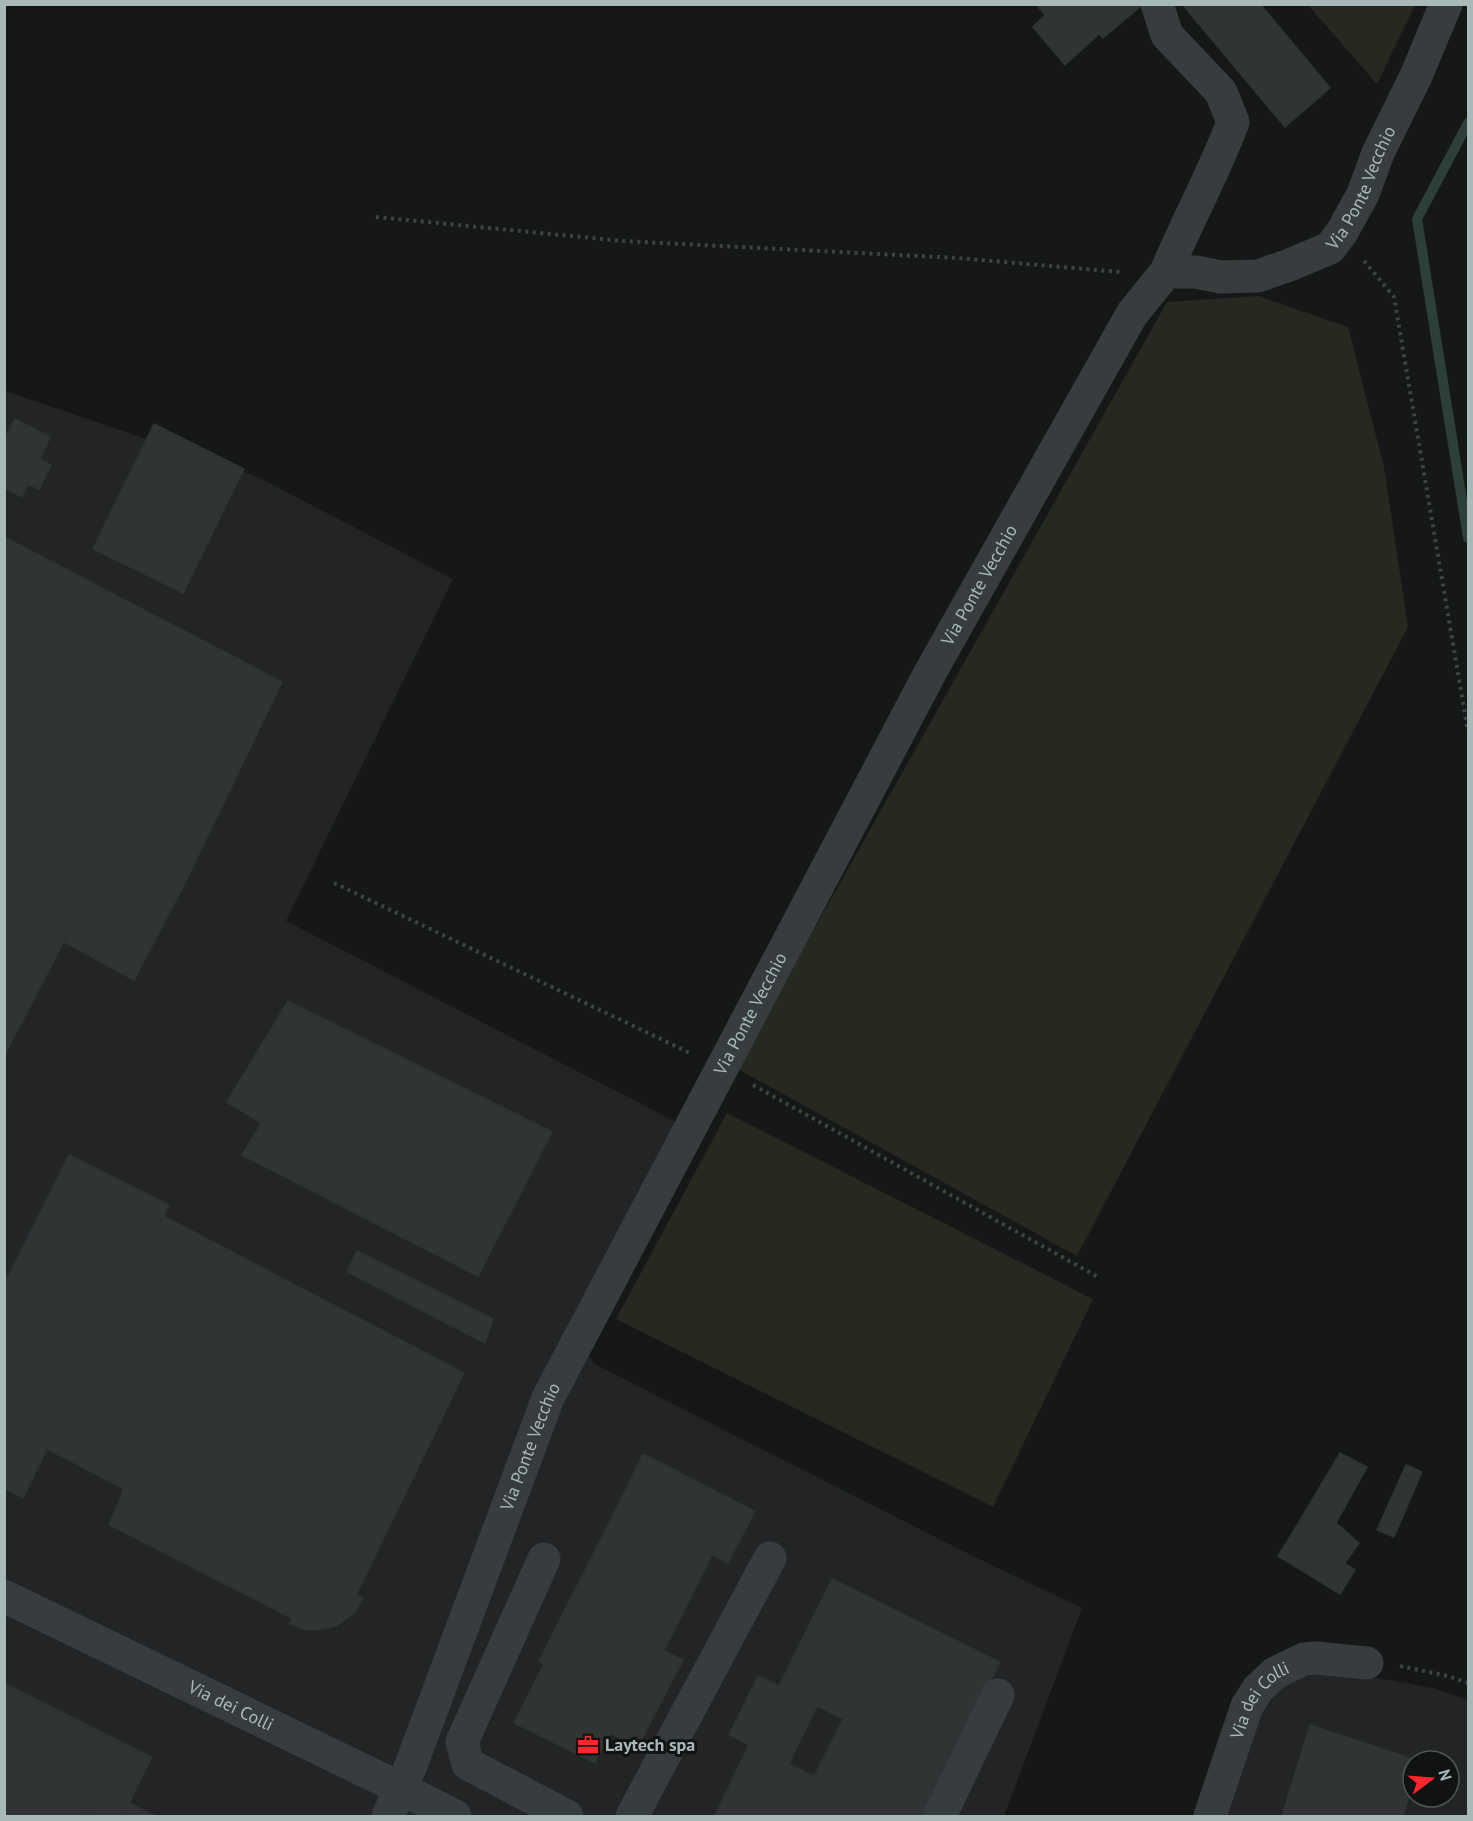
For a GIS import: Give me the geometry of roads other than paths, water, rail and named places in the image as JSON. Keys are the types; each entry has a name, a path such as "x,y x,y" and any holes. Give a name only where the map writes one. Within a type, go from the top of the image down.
{"street":[{"name":"Via Ponte Vecchio","path":"395,1803 548,1398 720,1067 931,671 1132,314 1166,272 1222,152 1233,122 1221,92 1167,35 1157,4"},
{"name":"Via Ponte Vecchio","path":"1166,272 1196,272 1221,277 1258,276 1330,248 1342,232 1363,194 1378,153 1416,76 1446,4"},
{"path":"632,1816 770,1558"},
{"path":"544,1559 462,1742 468,1764 567,1816"},
{"name":"Via dei Colli","path":"4,1596 395,1803 455,1816"},
{"name":"Via dei Colli","path":"1210,1816 1247,1706 1258,1689 1275,1673 1304,1659 1367,1663"},
{"path":"940,1816 998,1695"}],"waterway":[{"path":"1468,123 1417,219 1468,538"}],"place":[{"name":"Laytech spa","path":"588,1745"}]}
